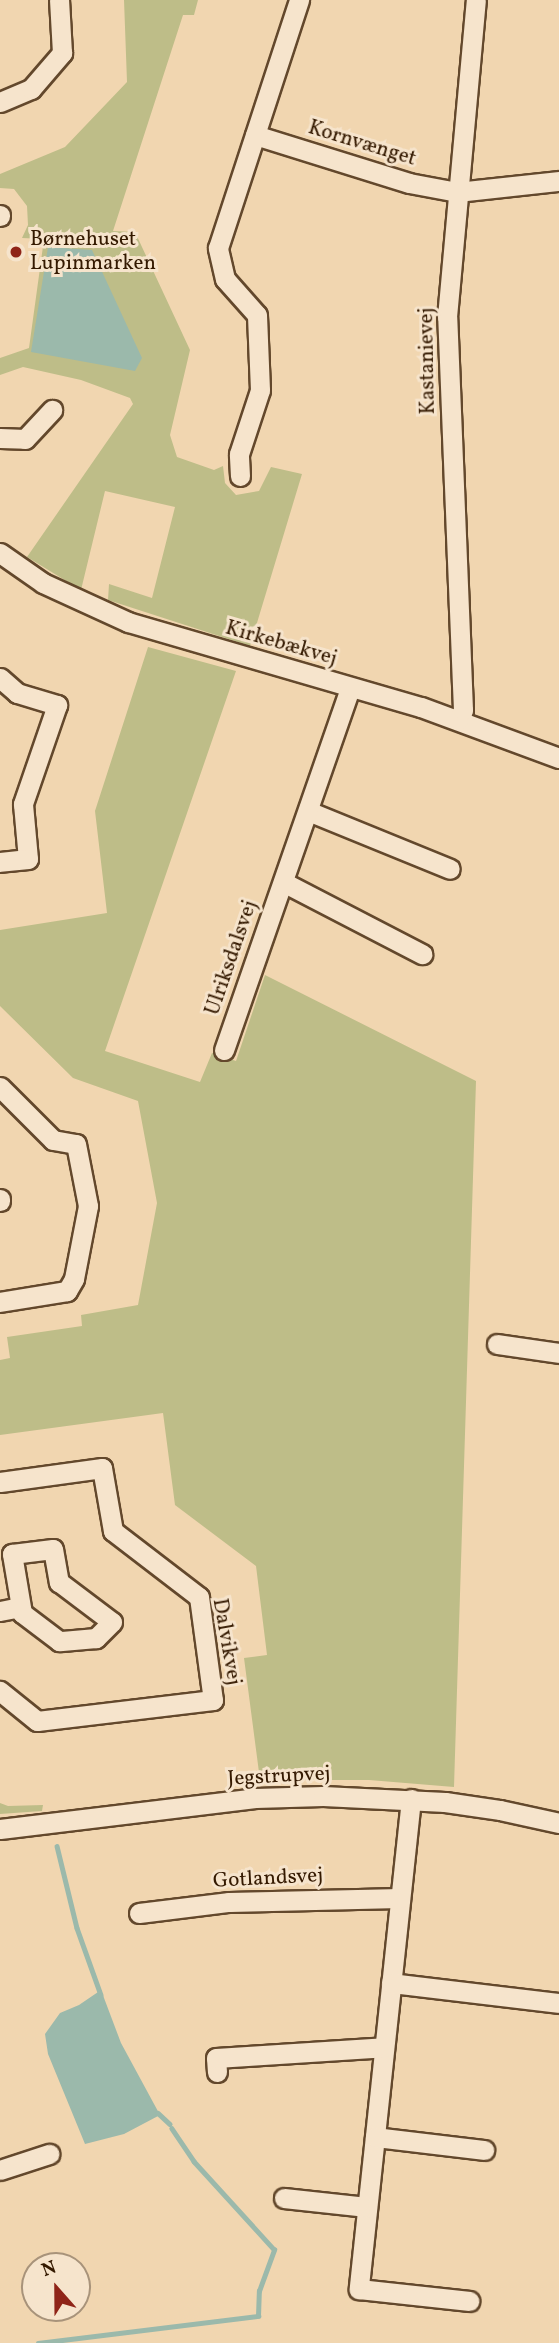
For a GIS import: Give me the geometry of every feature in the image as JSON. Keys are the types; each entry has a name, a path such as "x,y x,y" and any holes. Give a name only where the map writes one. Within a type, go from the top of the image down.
{"street":[{"path":"0,102 31,89 62,53 59,0"},
{"path":"240,476 239,454 260,390 257,315 225,279 218,248 299,0"},
{"name":"Kastanievej","path":"458,720 463,710 447,317 476,0"},
{"name":"Kornvænget","path":"255,135 409,183 457,192 559,181"},
{"path":"0,438 25,439 52,410"},
{"name":"Kirkebækvej","path":"0,553 43,583 128,622 458,720 559,758"},
{"path":"0,678 17,693 57,705 23,804 28,859 0,862"},
{"name":"Ulriksdalsvej","path":"224,1050 350,688"},
{"path":"308,811 450,869"},
{"name":"Ulriksdalsvej","path":"283,882 422,954"},
{"path":"0,1087 53,1140 76,1144 88,1206 74,1279 68,1291 0,1302"},
{"path":"497,1344 559,1353"},
{"name":"Dalvikvej","path":"0,1482 102,1468 113,1531 200,1597 213,1700 37,1721 0,1691"},
{"path":"53,1549 59,1582 112,1622 96,1638 59,1641 22,1613 20,1608 12,1554 53,1549"},
{"path":"0,1611 20,1608"},
{"name":"Jegstrupvej","path":"0,1829 255,1798 323,1796 411,1799 500,1810 559,1823"},
{"path":"411,1799 359,2289 469,2301"},
{"name":"Gotlandsvej","path":"139,1913 255,1900 400,1898"},
{"path":"391,1983 559,2003"},
{"path":"218,2071 216,2058 384,2047"},
{"path":"375,2137 484,2150"},
{"path":"0,2170 49,2154"},
{"path":"284,2198 367,2207"}],"shaded area":[{"path":"124,0 198,0 194,15 183,15 113,231 135,232 190,350 170,435 177,457 214,470 223,466 225,483 236,495 259,491 271,467 302,474 250,646 108,600 109,584 152,598 175,507 105,491 81,590 27,557 133,404 130,398 81,380 23,367 0,375 0,358 29,348 44,239 22,238 28,225 27,206 14,189 0,188 0,174 65,147 127,82"},
{"path":"48,247 92,250 142,358 135,371 31,352"},
{"path":"148,647 236,671 105,1051 200,1082 212,1053 236,1061 265,975 476,1081 454,1787 369,1780 260,1780 244,1658 267,1655 256,1566 175,1505 163,1413 0,1435 0,1360 10,1358 7,1337 82,1326 81,1315 138,1305 157,1203 138,1101 73,1078 0,1006 0,930 107,913 95,811"},
{"path":"0,1803 8,1806 43,1805 42,1811 0,1814"},
{"path":"101,1990 121,2043 160,2115 124,2134 85,2144 48,2054 45,2034 60,2013 79,2005"}],"waterway":[{"path":"57,1846 77,1928 101,1995"},
{"path":"158,2113 170,2124"},
{"path":"38,2343 258,2316 259,2291 274,2250 194,2162 172,2129"}],"place":[{"name":"Børnehuset Lupinmarken","path":"16,252"}]}
